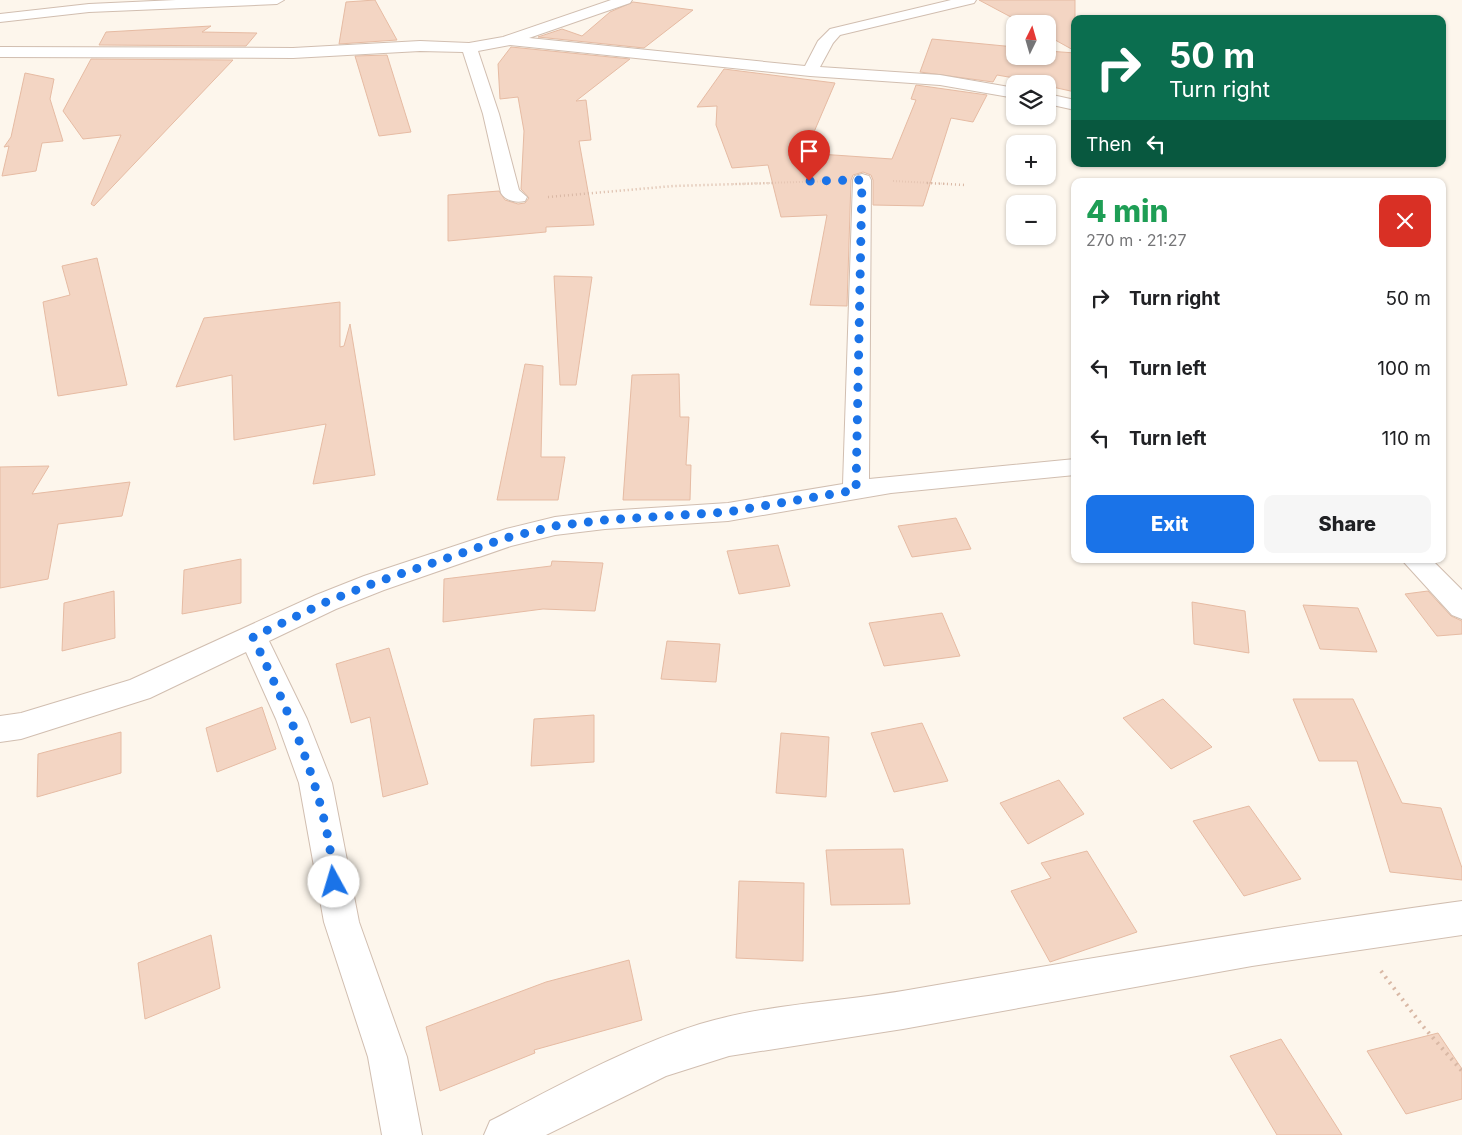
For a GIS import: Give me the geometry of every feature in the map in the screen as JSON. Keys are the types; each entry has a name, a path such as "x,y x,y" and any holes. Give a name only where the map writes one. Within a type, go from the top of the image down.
{"street":[{"path":"0,18 88,8 277,0"},
{"path":"0,52 293,53 420,46 469,48 506,40 625,0"},
{"path":"913,0 936,7"},
{"path":"810,71 826,41 835,32 969,0"},
{"path":"506,40 810,71 940,80 1006,91"},
{"path":"469,48 490,114 510,193 518,197"},
{"path":"1056,101 1071,104"},
{"path":"856,490 862,180"},
{"path":"0,729 21,726 139,688 326,602 374,583 506,538 555,526 605,520 728,512 891,484 1071,467"},
{"path":"1419,563 1462,608"},
{"path":"253,637 289,713 321,803 332,862 337,910 393,1077 402,1135"},
{"path":"504,1135 593,1090 675,1052 736,1036 891,1012 1104,973 1351,932 1462,918"}],"path":[{"path":"518,197 529,198 673,186 862,180 966,185"},
{"path":"1351,932 1421,1024 1462,1071"}],"building":[{"path":"375,0 397,40 339,44 346,2"},
{"path":"979,0 1075,0 1075,15 1071,15 1071,49 1056,40 1056,15 1007,15"},
{"path":"633,2 693,10 644,48 538,37 562,29 582,36 610,12"},
{"path":"211,26 202,32 257,33 246,46 99,45 106,32"},
{"path":"932,39 1006,46 1006,65 1056,65 1056,52 1071,53 1071,91 1056,88 1056,75 1006,75 1006,77 997,75 993,82 920,72"},
{"path":"511,47 630,59 576,101 586,100 591,140 579,141 594,225 546,227 546,232 448,241 448,195 499,191 505,200 518,204 525,203 529,198 521,189 524,131 518,97 500,99 498,64"},
{"path":"387,55 411,132 379,136 355,56"},
{"path":"91,59 233,60 94,206 91,204 121,135 83,139 63,111"},
{"path":"724,69 835,83 805,153 892,159 916,100 911,99 916,85 987,95 973,122 951,118 923,206 873,205 873,180 871,175 863,172 853,175 851,180 847,306 810,305 827,215 781,217 768,165 732,168 716,125 717,106 697,107"},
{"path":"25,73 54,79 50,99 63,141 42,143 36,171 2,176 9,146 4,147 11,137"},
{"path":"97,258 127,385 58,396 43,302 70,295 62,266"},
{"path":"554,276 592,277 576,385 560,385"},
{"path":"340,302 340,347 344,346 350,324 375,475 313,484 326,424 234,440 232,375 176,387 204,318"},
{"path":"525,364 543,366 541,457 565,457 558,500 497,500"},
{"path":"679,374 680,417 689,417 686,465 691,465 690,500 623,500 632,375"},
{"path":"49,466 32,494 130,482 122,516 58,524 48,579 0,588 0,467"},
{"path":"956,518 971,549 912,557 898,526"},
{"path":"778,545 790,586 739,594 727,551"},
{"path":"241,559 241,603 182,614 184,570"},
{"path":"552,561 603,563 595,611 543,609 443,622 444,579 551,566"},
{"path":"114,591 115,638 62,651 64,603"},
{"path":"1428,591 1451,616 1462,621 1462,634 1437,636 1405,594"},
{"path":"1192,602 1245,611 1249,653 1194,644"},
{"path":"1303,605 1358,608 1377,652 1320,649"},
{"path":"942,613 960,656 884,666 869,623"},
{"path":"667,641 720,644 716,682 661,679"},
{"path":"389,648 428,784 383,797 370,717 351,723 336,664"},
{"path":"1163,699 1212,747 1171,769 1123,718"},
{"path":"1293,699 1353,699 1402,803 1441,808 1462,868 1462,880 1390,872 1357,761 1319,761"},
{"path":"262,707 276,749 217,772 206,728"},
{"path":"594,715 594,762 531,766 534,719"},
{"path":"922,723 948,781 894,792 871,733"},
{"path":"121,732 121,773 37,797 38,754"},
{"path":"781,733 829,737 826,797 776,793"},
{"path":"1059,780 1084,814 1028,844 1000,803"},
{"path":"1249,806 1301,879 1244,896 1193,821"},
{"path":"903,849 910,904 831,905 826,850"},
{"path":"1087,851 1137,932 1050,962 1011,891 1051,878 1041,863"},
{"path":"739,881 804,883 803,961 736,958"},
{"path":"211,935 220,988 145,1019 138,963"},
{"path":"629,960 642,1020 534,1050 535,1053 440,1091 426,1027 546,982"},
{"path":"1438,1033 1462,1069 1462,1099 1406,1114 1367,1051"},
{"path":"1281,1039 1342,1135 1277,1135 1230,1056"}],"route":[{"path":"334,882 321,803 311,772 285,705 253,637 326,602 374,583 506,538 555,526 605,520 728,512 856,490 862,180 809,181"}]}
